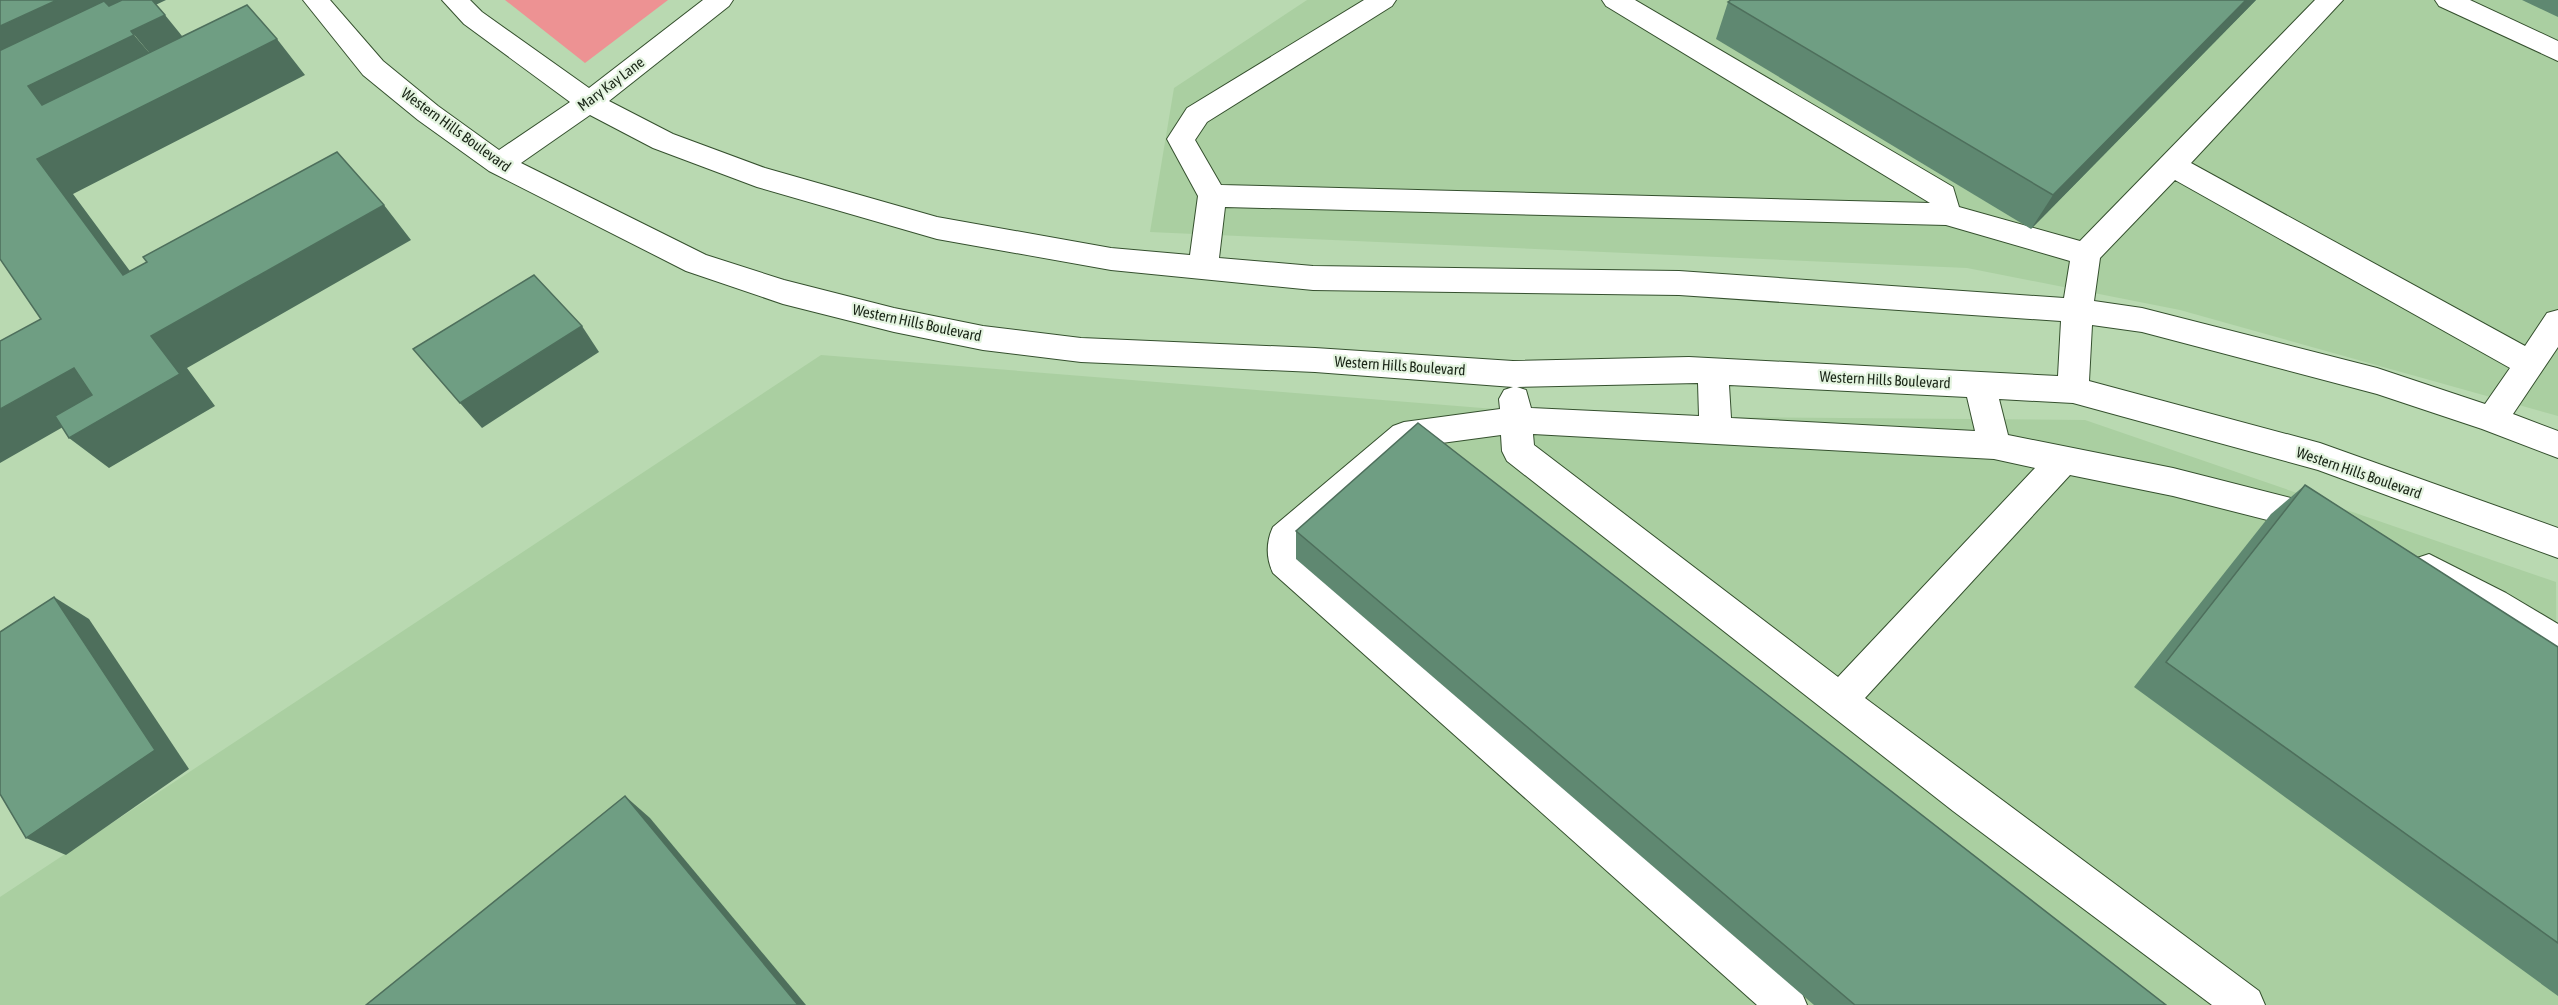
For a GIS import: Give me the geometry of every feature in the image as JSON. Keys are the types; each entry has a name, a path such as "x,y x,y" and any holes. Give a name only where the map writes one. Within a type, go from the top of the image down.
{"street":[{"name":"Western Hills Boulevard","path":"316,0 373,68 428,114 499,164 604,219 696,263 783,292 983,338 1081,350 1315,360 1513,374 1713,371 2073,390 2320,457 2558,543"},
{"path":"455,0 472,18 589,102 663,141 757,176 937,228 1111,259 1312,278 1679,283 2019,305 2077,311 2142,320 2366,378 2492,419 2558,445"},
{"name":"Mary Kay Lane","path":"499,164 589,102 720,0"},
{"path":"1203,268 1212,196 1181,139 1197,115 1383,0"},
{"path":"1615,0 1943,195 1946,214"},
{"path":"2073,390 2077,311 2086,254 2331,0"},
{"path":"2448,0 2558,52"},
{"path":"2172,165 2529,364"},
{"path":"1212,196 1946,214 2086,254"},
{"path":"2492,419 2558,322"},
{"path":"1713,371 1716,430"},
{"path":"1513,374 1518,451 1966,798 2245,1005"},
{"path":"1980,384 1994,446"},
{"path":"1787,1005 1285,562 1286,537 1404,435 1516,420 1994,446 2173,482 2350,527"},
{"path":"1840,700 2063,460"},
{"path":"2402,554 2494,604 2556,632"}],"shaded area":[{"path":"505,0 668,0 585,63"},
{"path":"1307,0 2558,0 2558,416 2180,310 1967,268 1150,232 1174,88"},
{"path":"821,355 1581,416 2085,420 2556,582 2558,1005 0,1005 0,897"}],"building":[{"path":"0,0 57,0 0,26"},
{"path":"122,0 152,0 165,15 131,31 134,35 28,86 42,105 247,5 277,39 37,159 123,275 147,262 143,257 337,152 384,205 151,336 180,374 69,438 55,416 92,395 74,368 0,409 0,341 41,319 0,259 0,48 1,50 104,1 109,6"},
{"path":"1731,0 2246,0 2053,195 1728,2"},
{"path":"534,275 582,326 460,403 413,349"},
{"path":"1418,423 2166,1005 1855,1005 1296,531"},
{"path":"2305,485 2558,647 2558,943 2166,662"},
{"path":"54,597 155,750 26,838 0,794 0,632"},
{"path":"625,796 798,1005 366,1005"}]}
